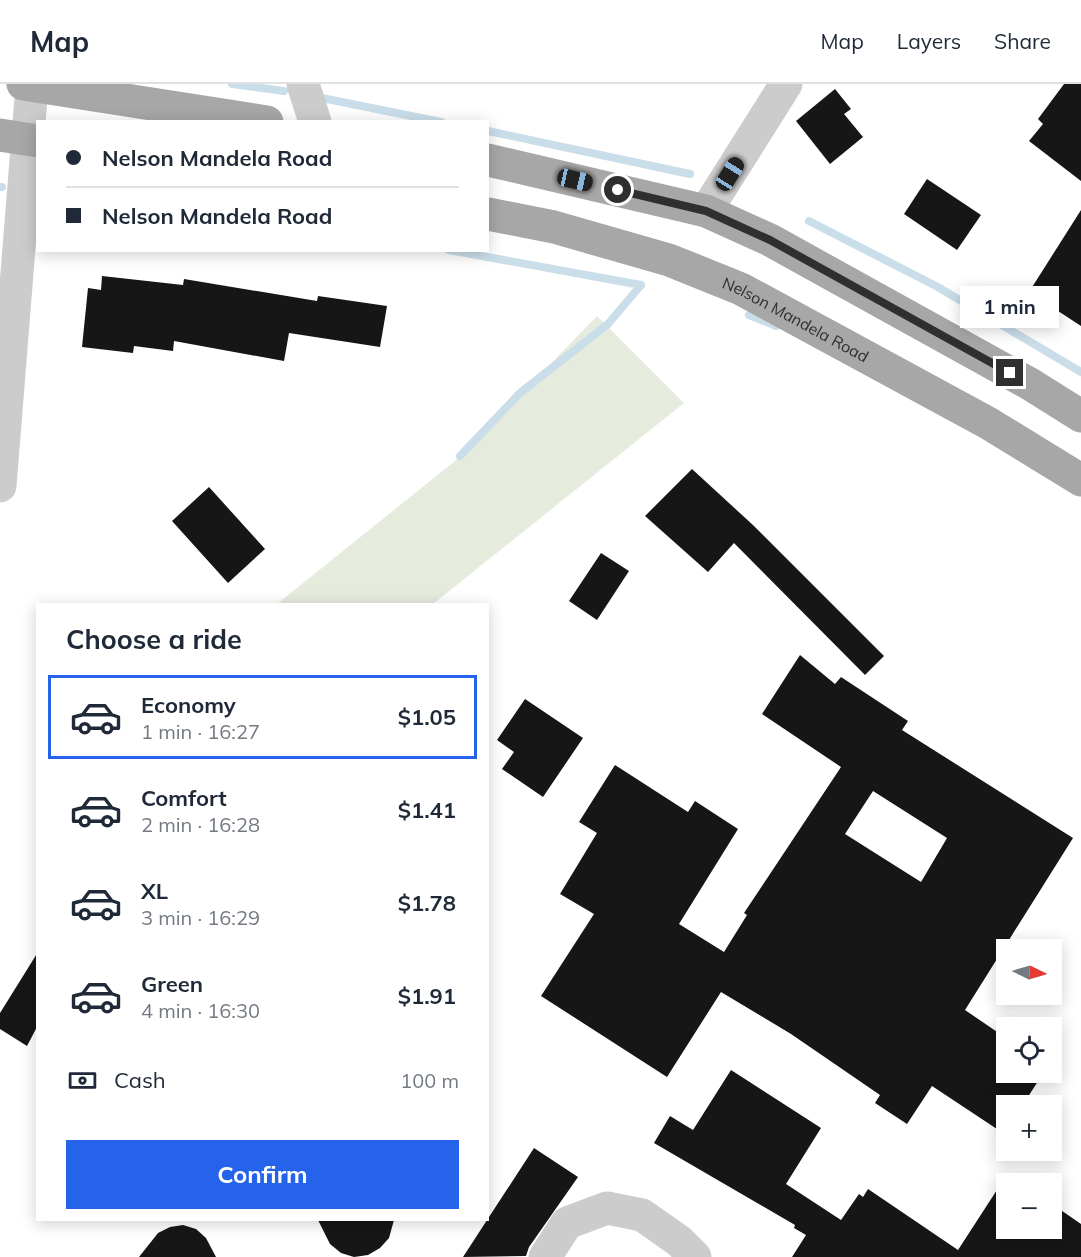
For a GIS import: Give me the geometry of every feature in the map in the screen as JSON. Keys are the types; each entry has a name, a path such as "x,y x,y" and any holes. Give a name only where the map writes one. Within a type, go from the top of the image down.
{"main road":[{"path":"28,85 254,120"},
{"path":"489,160 706,211 770,240 1030,384 1081,416"},
{"name":"Nelson Mandela Road","path":"489,214 554,227 669,260 741,289 988,423 1081,480"}],"lane":[{"path":"303,84 314,120"},
{"path":"706,211 786,84"},
{"path":"0,486 11,221 28,85"},
{"path":"545,1257 567,1222 607,1208 642,1215 679,1241 695,1257"}],"shaded area":[{"path":"597,316 684,403 434,603 278,603 460,457"}],"building":[{"path":"1064,84 1081,84 1081,181 1029,141 1043,124 1038,119"},
{"path":"835,89 851,109 844,114 863,137 830,164 796,121"},
{"path":"927,179 981,215 957,250 904,214"},
{"path":"1081,210 1081,326 1029,292"},
{"path":"102,276 183,285 184,279 317,301 318,296 387,306 380,347 289,333 284,361 174,341 173,351 134,346 133,353 82,347 88,288 101,290"},
{"path":"692,469 754,526 884,656 865,675 734,543 708,572 645,516"},
{"path":"209,487 265,549 228,583 172,521"},
{"path":"601,553 629,571 597,620 569,601"},
{"path":"800,655 835,684 841,677 908,721 902,730 1073,838 1010,939 996,939 996,961 965,1010 996,1031 996,1083 1037,1083 1029,1095 996,1095 996,1128 932,1086 907,1124 875,1103 880,1095 791,1034 721,992 667,1077 541,996 594,914 560,894 597,833 579,822 615,765 688,812 695,801 738,829 679,924 724,952 747,915 744,913 841,767 762,714","holes":["873,791 947,838 921,882 845,834"]},
{"path":"525,699 583,738 543,797 502,769 514,752 497,740"},
{"path":"36,955 36,1029 27,1046 0,1029 0,1013"},
{"path":"731,1070 821,1128 786,1184 841,1220 859,1194 863,1197 868,1189 958,1250 996,1191 996,1239 1062,1239 1062,1211 1081,1224 1081,1257 792,1257 806,1235 794,1228 795,1225 654,1143 670,1116 693,1130"},
{"path":"534,1148 578,1177 529,1247 526,1256 463,1257 486,1221 489,1221 489,1217"},
{"path":"318,1221 394,1221 389,1238 380,1248 368,1255 354,1257 341,1253 330,1244"},
{"path":"183,1225 196,1229 206,1238 216,1257 139,1257 158,1233 170,1227"}],"waterway":[{"path":"232,84 284,91"},
{"path":"322,98 431,120"},
{"path":"489,131 690,174"},
{"path":"809,221 936,286 1081,372"},
{"path":"460,252 641,285"},
{"path":"460,456 520,393 608,324 641,285"},
{"path":"749,315 776,326"}],"route":[{"path":"618,190 706,211 770,240 1010,373"}]}
